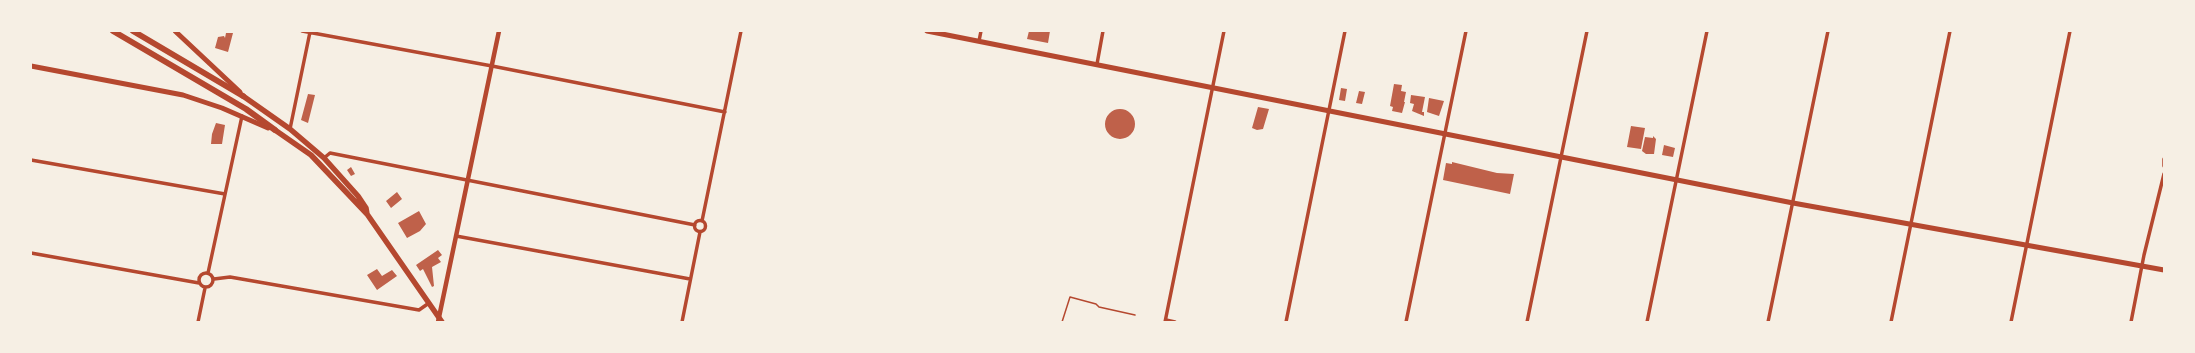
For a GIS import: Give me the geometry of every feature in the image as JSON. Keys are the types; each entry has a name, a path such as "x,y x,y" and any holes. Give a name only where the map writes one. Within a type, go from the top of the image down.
{"highway":[{"path":"113,31 246,109 275,130"},
{"path":"133,31 243,96"}],"main road":[{"path":"175,31 243,96 290,129 324,158 358,196 366,208 367,214"},
{"path":"927,31 1330,112 1562,156 1792,204 2164,270"},
{"path":"31,66 183,96 206,102 275,130 311,155 367,214 429,303 439,320"}],"street":[{"path":"302,31 492,66 725,112"},
{"path":"439,320 499,31"},
{"path":"682,322 700,232 706,227 702,221 741,31"},
{"path":"979,41 981,31"},
{"path":"1097,64 1103,31"},
{"path":"1175,322 1166,321 1224,31"},
{"path":"1286,322 1330,112 1345,31"},
{"path":"1406,322 1466,31"},
{"path":"1527,322 1587,31"},
{"path":"1647,322 1707,31"},
{"path":"1768,322 1828,31"},
{"path":"1891,322 1950,31"},
{"path":"2011,322 2070,31"},
{"path":"290,129 310,32"},
{"path":"208,273 242,116"},
{"path":"324,158 330,153 695,225 697,222 702,221"},
{"path":"2164,159 2164,166"},
{"path":"31,160 225,194"},
{"path":"2131,322 2142,266 2164,174"},
{"path":"695,225 696,230 700,232"},
{"path":"456,236 690,279"},
{"path":"31,253 200,283 205,288"},
{"path":"208,273 214,279"},
{"path":"200,283 200,276 208,273"},
{"path":"214,279 230,277 418,310 429,303"},
{"path":"205,288 212,285 214,279"},
{"path":"198,322 205,288"}],"path":[{"path":"1062,322 1070,297 1096,304 1099,307 1135,315"}],"building":[{"path":"1029,31 1050,31 1048,43 1027,39"},
{"path":"226,33 233,33 228,52 215,48 218,37 224,36 225,38"},
{"path":"1394,84 1402,85 1401,91 1406,92 1402,113 1392,111 1393,107 1390,106"},
{"path":"1341,88 1347,89 1345,101 1339,100"},
{"path":"1359,91 1365,92 1362,104 1356,103"},
{"path":"308,94 315,95 308,123 301,120"},
{"path":"1411,95 1425,97 1422,112 1424,112 1424,116 1412,111 1414,104 1410,103"},
{"path":"1429,98 1444,101 1439,116 1427,112"},
{"path":"1258,107 1269,109 1263,129 1257,130 1252,128"},
{"path":"1120,109 1131,113 1135,124 1131,135 1120,139 1109,135 1105,124 1109,113"},
{"path":"216,123 225,125 222,144 211,144 212,134"},
{"path":"1631,126 1645,128 1641,149 1627,147"},
{"path":"1653,136 1656,139 1654,154 1646,154 1642,151 1645,137 1653,138"},
{"path":"1664,145 1675,148 1673,157 1662,155"},
{"path":"1452,162 1497,173 1514,174 1510,194 1443,180 1446,163 1452,164"},
{"path":"351,167 355,174 351,176 347,170"},
{"path":"397,192 402,199 391,208 386,201"},
{"path":"419,211 426,224 420,231 407,238 398,223"},
{"path":"438,250 442,255 438,258 441,262 432,267 434,286 432,287 423,269 420,271 416,265"},
{"path":"377,269 382,276 392,270 397,276 377,290 367,275"}]}
